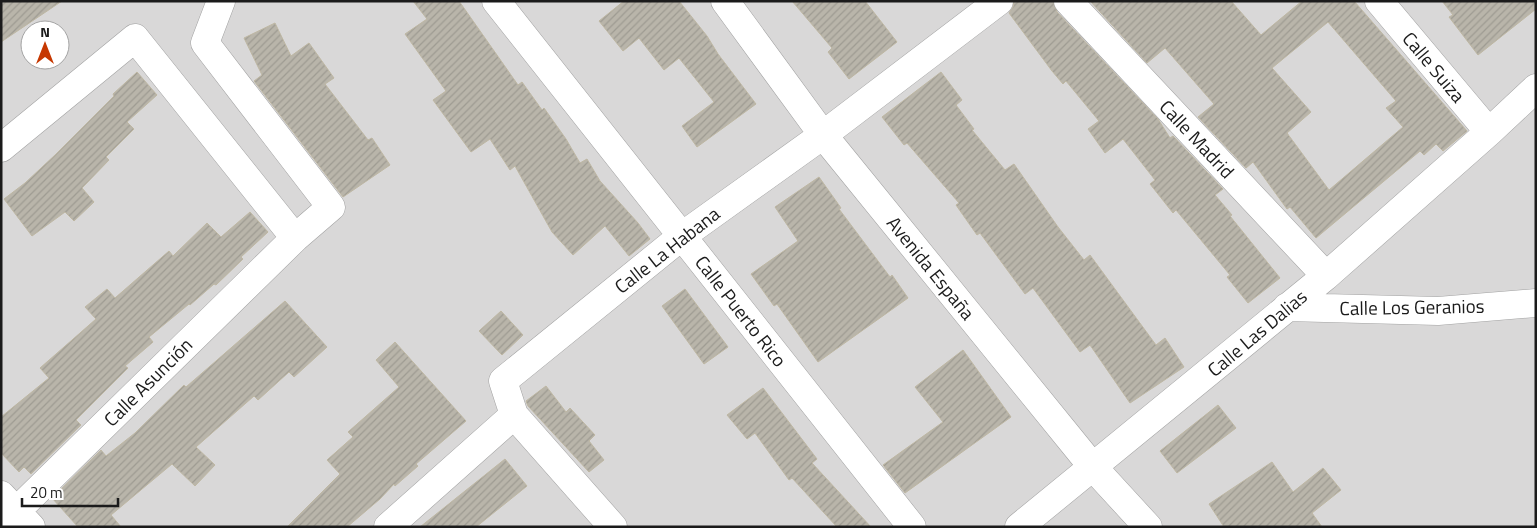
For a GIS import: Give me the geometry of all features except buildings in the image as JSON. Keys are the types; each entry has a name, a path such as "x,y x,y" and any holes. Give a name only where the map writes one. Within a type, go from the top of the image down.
{"street":[{"name":"Calle Asunción","path":"13,515 294,238 331,207 205,43 221,1"},
{"name":"Calle Puerto Rico","path":"496,1 912,527"},
{"name":"Avenida España","path":"725,1 824,135 1092,466 1148,527"},
{"name":"Calle La Habana","path":"514,416 503,381 682,236 824,135 999,1"},
{"name":"Calle Madrid","path":"1068,1 1326,276"},
{"name":"Calle Suiza","path":"1379,1 1489,132"},
{"path":"1,148 135,38 294,238"},
{"name":"Calle Las Dalias","path":"1019,527 1326,276 1536,88"},
{"name":"Calle Los Geranios","path":"1287,307 1438,311 1536,303"},
{"path":"388,527 514,416 613,527"}],"shaded area":[{"path":"1,1 1536,1 1536,527 1,527"}]}
